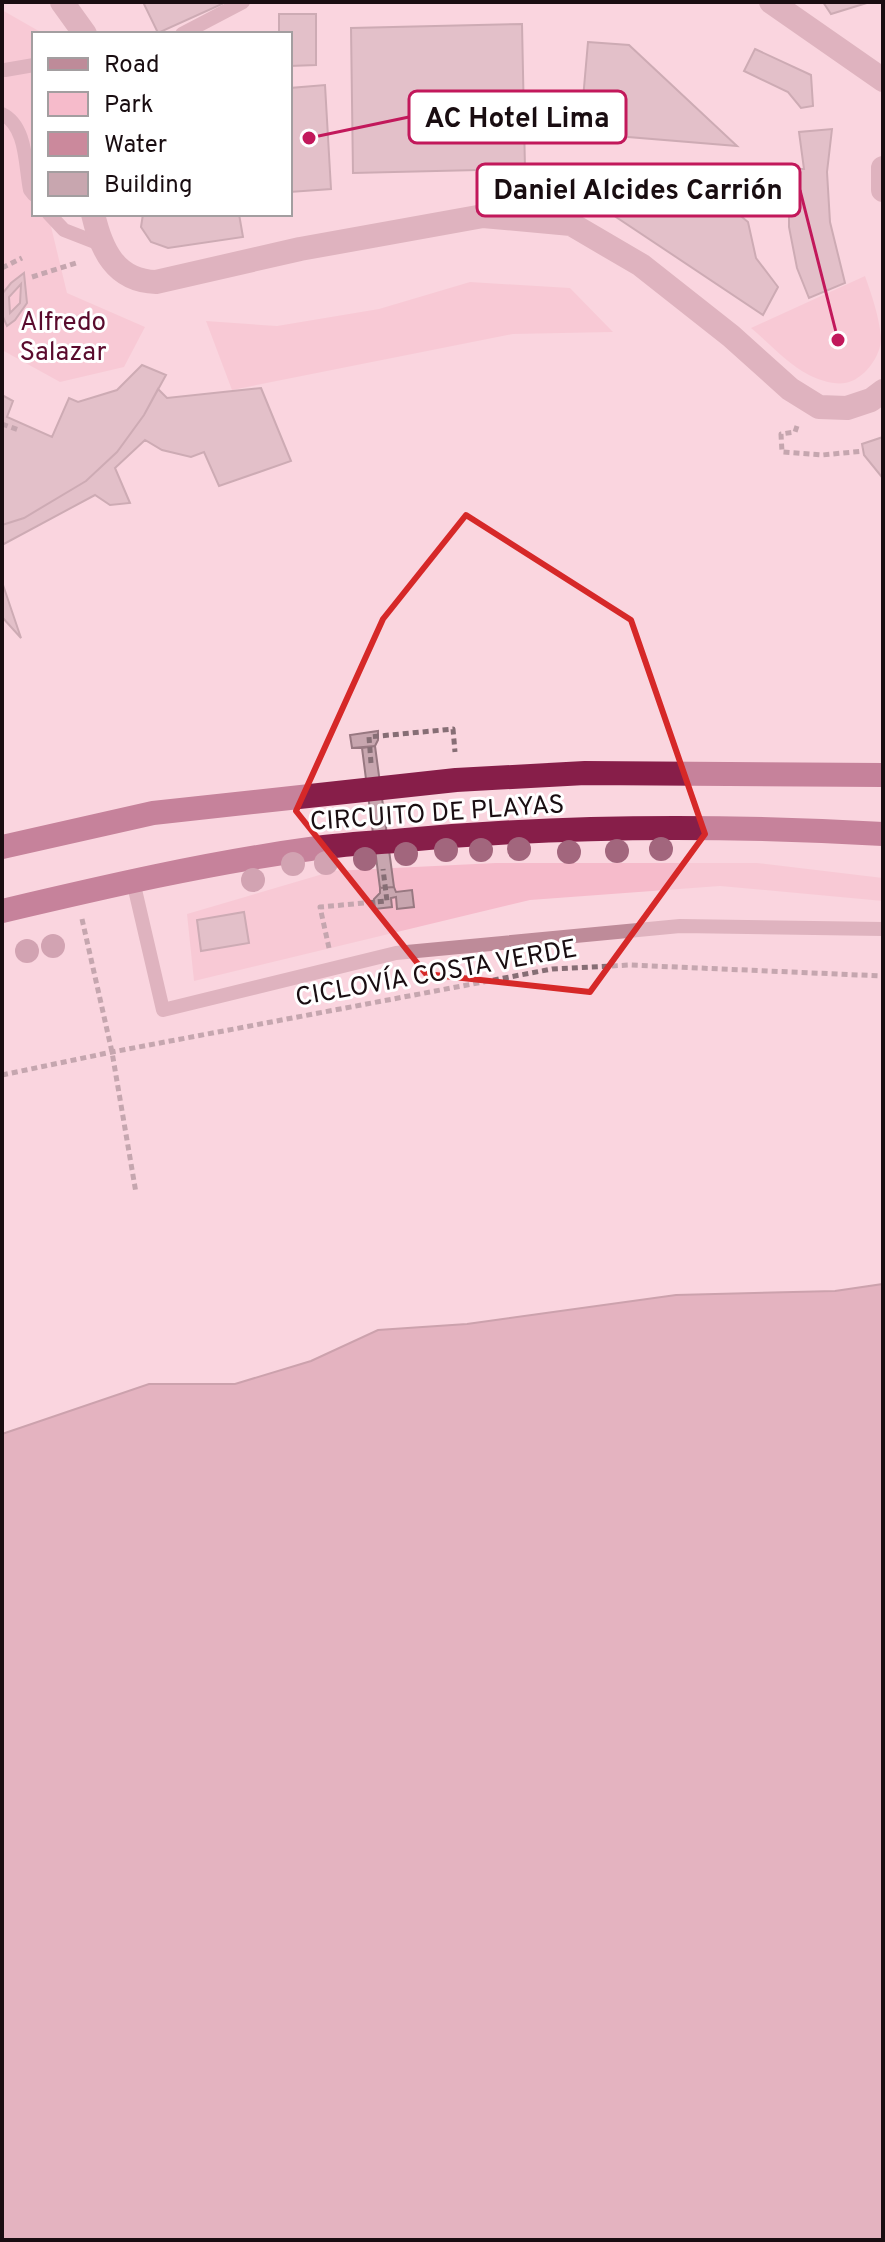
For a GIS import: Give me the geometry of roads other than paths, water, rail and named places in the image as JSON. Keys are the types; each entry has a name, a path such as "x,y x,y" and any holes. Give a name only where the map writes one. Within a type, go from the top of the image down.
{"highway":[{"name":"CIRCUITO DE PLAYAS","path":"2,847 153,813 456,780 585,773 883,775"},
{"name":"CIRCUITO DE PLAYAS","path":"2,911 133,881 311,849 468,834 626,828 737,828 883,834"}],"street":[{"path":"62,2 83,32"},
{"path":"771,2 883,80"},
{"path":"883,168 883,190"},
{"path":"94,216 103,248 122,271 141,281 156,282 300,249 483,216 571,224 641,265 731,336 790,389 819,407 847,408 871,400 883,391"}],"lane":[{"path":"186,32 243,2"},
{"path":"5,70 32,65"},
{"path":"2,114 13,121 19,130 32,192"},
{"path":"51,216 64,230 103,248"},
{"path":"133,881 163,1010 396,953 680,926 883,929"}],"water":[{"path":"883,1284 883,2240 2,2240 2,1434 149,1384 235,1384 311,1361 378,1330 467,1324 676,1295 835,1291"}],"place":[{"name":"AC Hotel Lima","path":"309,138"},
{"name":"Daniel Alcides Carrión","path":"838,340"}],"park label":[{"name":"Alfredo Salazar","path":"63,336"}]}
